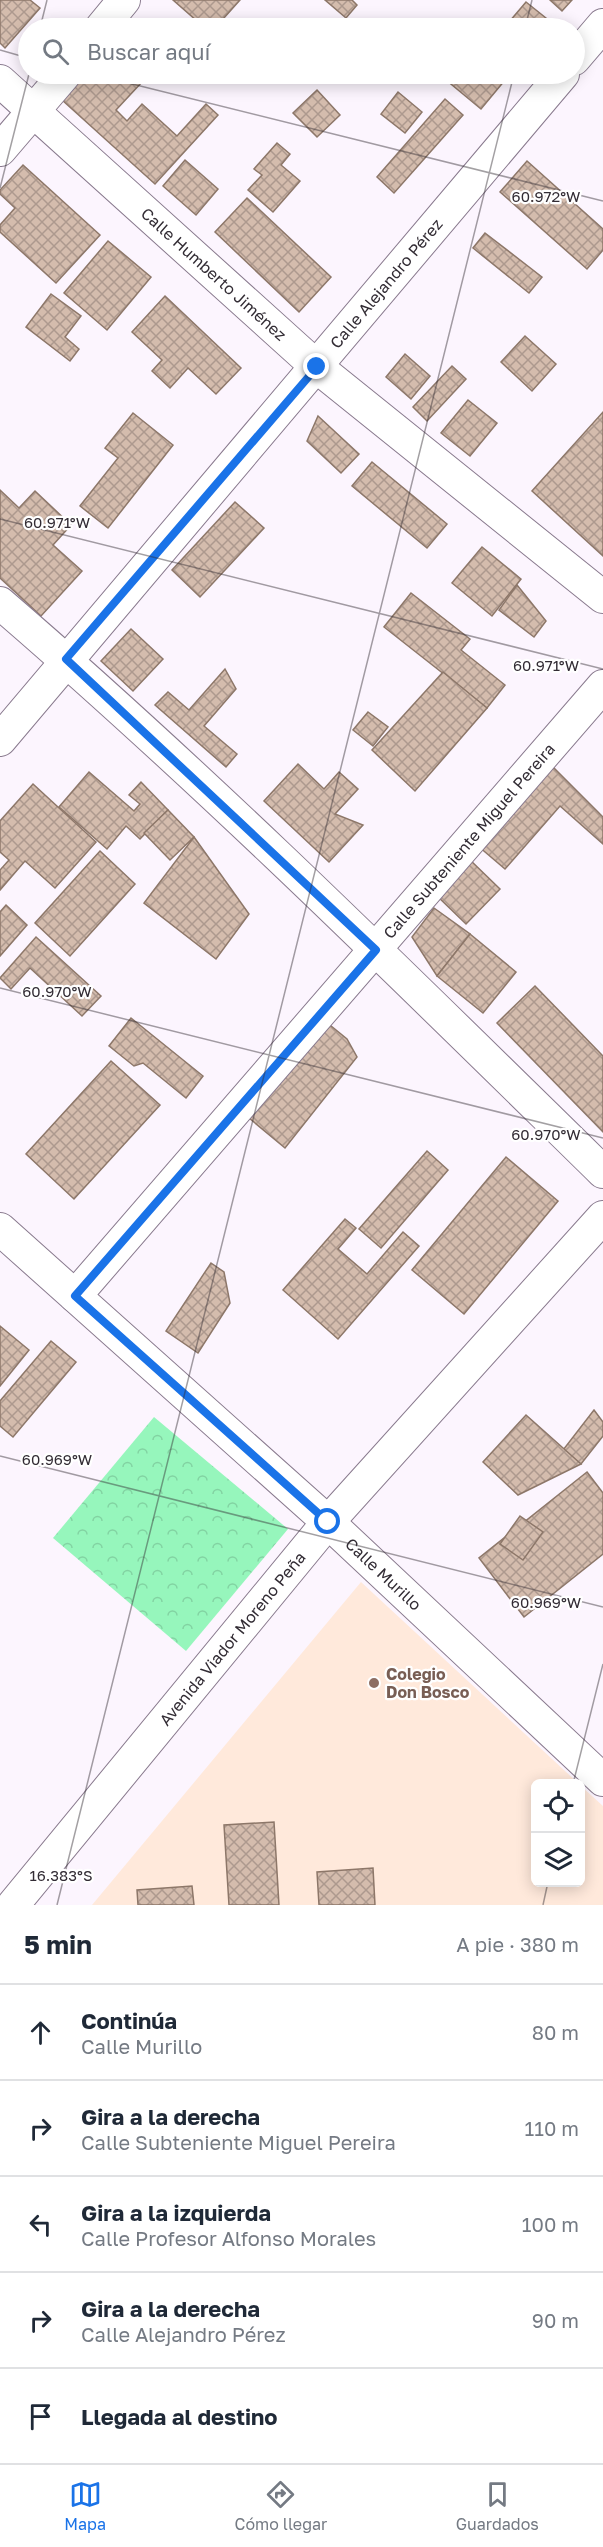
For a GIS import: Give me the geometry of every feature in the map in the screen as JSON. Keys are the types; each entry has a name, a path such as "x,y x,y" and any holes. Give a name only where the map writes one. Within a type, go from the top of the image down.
{"street":[{"path":"109,18 124,0"},
{"path":"585,46 603,25"},
{"name":"Calle Humberto Jiménez","path":"0,81 317,367 603,597"},
{"path":"0,150 57,84"},
{"name":"Calle Alejandro Pérez","path":"0,740 66,659 317,367 554,84"},
{"path":"0,603 66,659 376,950 603,1172"},
{"name":"Calle Subteniente Miguel Pereira","path":"75,1296 603,686"},
{"name":"Avenida Viador Moreno Peña","path":"12,1905 328,1522 603,1217"},
{"name":"Calle Murillo","path":"0,1229 328,1522 603,1780"}],"shaded area":[{"name":"Colegio Don Bosco","path":"361,1582 574,1779 531,1779 531,1887 585,1887 585,1790 603,1806 603,1905 92,1905"}],"green space":[{"path":"154,1417 288,1529 186,1651 53,1538"}],"building":[{"path":"0,0 30,0 40,8 31,18 18,18 18,33 5,48 0,43"},
{"path":"173,0 240,0 224,18 194,18"},
{"path":"325,0 352,0 357,5 346,18"},
{"path":"550,0 572,0 562,11"},
{"path":"526,2 546,18 512,18"},
{"path":"76,84 140,84 116,110 127,121 142,104 177,136 206,104 218,115 155,184 62,100"},
{"path":"451,84 502,84 481,109"},
{"path":"317,90 340,115 317,137 293,113"},
{"path":"398,92 422,112 405,133 381,114"},
{"path":"445,99 463,115 394,193 377,177"},
{"path":"277,143 290,154 281,165 300,181 273,212 248,190 262,175 254,169"},
{"path":"185,160 218,189 196,215 163,186"},
{"path":"527,161 603,229 603,250 587,269 500,192"},
{"path":"23,165 100,235 56,283 0,232 0,225 15,208 0,194 0,190"},
{"path":"247,198 331,277 299,312 215,232"},
{"path":"485,233 542,277 529,293 473,248"},
{"path":"108,241 151,277 107,330 64,293"},
{"path":"51,294 81,316 65,337 79,349 70,361 26,327"},
{"path":"165,296 241,368 216,394 188,368 170,388 152,371 162,360 132,332"},
{"path":"525,336 556,364 532,391 501,362"},
{"path":"405,354 430,376 411,399 386,377"},
{"path":"452,366 466,379 427,421 413,407"},
{"path":"468,400 497,423 470,456 441,433"},
{"path":"603,412 603,556 532,491"},
{"path":"133,413 173,445 108,528 80,506 118,458 105,448"},
{"path":"318,416 359,454 341,473 307,441"},
{"path":"372,462 447,524 427,548 352,486"},
{"path":"0,490 19,508 35,491 71,525 53,545 82,571 41,616 0,578"},
{"path":"235,502 264,528 200,597 172,570"},
{"path":"482,547 521,579 492,616 452,583"},
{"path":"517,585 546,621 534,637 499,610"},
{"path":"411,593 470,639 461,650 505,685 487,708 384,627"},
{"path":"131,629 163,659 133,691 101,661"},
{"path":"225,669 236,689 204,726 237,754 226,767 155,705 168,692 189,710"},
{"path":"443,672 487,708 415,791 372,750"},
{"path":"368,712 388,727 373,746 353,730"},
{"path":"547,761 603,817 603,844 560,806 505,869 471,840"},
{"path":"298,764 324,789 339,772 358,789 335,814 363,825 329,862 264,801"},
{"path":"89,772 134,811 140,804 129,795 141,782 168,810 140,839 126,826 107,849 59,807"},
{"path":"33,784 96,842 55,888 25,861 0,890 0,870 9,860 0,852 0,821"},
{"path":"168,810 194,837 170,860 144,833"},
{"path":"194,837 249,914 216,959 144,903"},
{"path":"100,851 135,884 70,956 35,923"},
{"path":"468,858 500,889 466,924 435,894"},
{"path":"6,905 27,925 0,956 0,912"},
{"path":"434,908 470,934 437,976 412,937"},
{"path":"470,934 516,972 483,1013 437,976"},
{"path":"36,937 101,996 82,1016 30,968 11,989 0,978"},
{"path":"535,986 603,1056 603,1132 497,1023"},
{"path":"131,1018 203,1076 186,1098 143,1063 134,1066 109,1046"},
{"path":"325,1021 347,1039 357,1057 285,1148 249,1118"},
{"path":"111,1061 160,1105 74,1199 26,1154"},
{"path":"427,1151 448,1170 381,1248 359,1229"},
{"path":"506,1157 558,1201 464,1314 412,1270"},
{"path":"345,1219 356,1228 338,1249 367,1274 403,1232 419,1246 338,1339 283,1290"},
{"path":"211,1263 224,1272 230,1303 198,1353 166,1331"},
{"path":"0,1326 29,1350 0,1386"},
{"path":"51,1341 76,1362 13,1437 0,1426 0,1401"},
{"path":"594,1410 603,1422 603,1436 581,1464 563,1450"},
{"path":"526,1415 581,1464 518,1495 483,1462"},
{"path":"587,1472 603,1493 603,1554 524,1617 479,1558"},
{"path":"520,1516 543,1532 523,1560 500,1544"},
{"path":"274,1822 279,1905 229,1905 224,1825"},
{"path":"373,1868 375,1905 319,1905 317,1872"},
{"path":"192,1886 194,1905 138,1905 137,1890"}],"place":[{"name":"Colegio Don Bosco","path":"374,1683"}],"route":[{"path":"317,367 66,659 376,950 75,1296 328,1522"}]}
